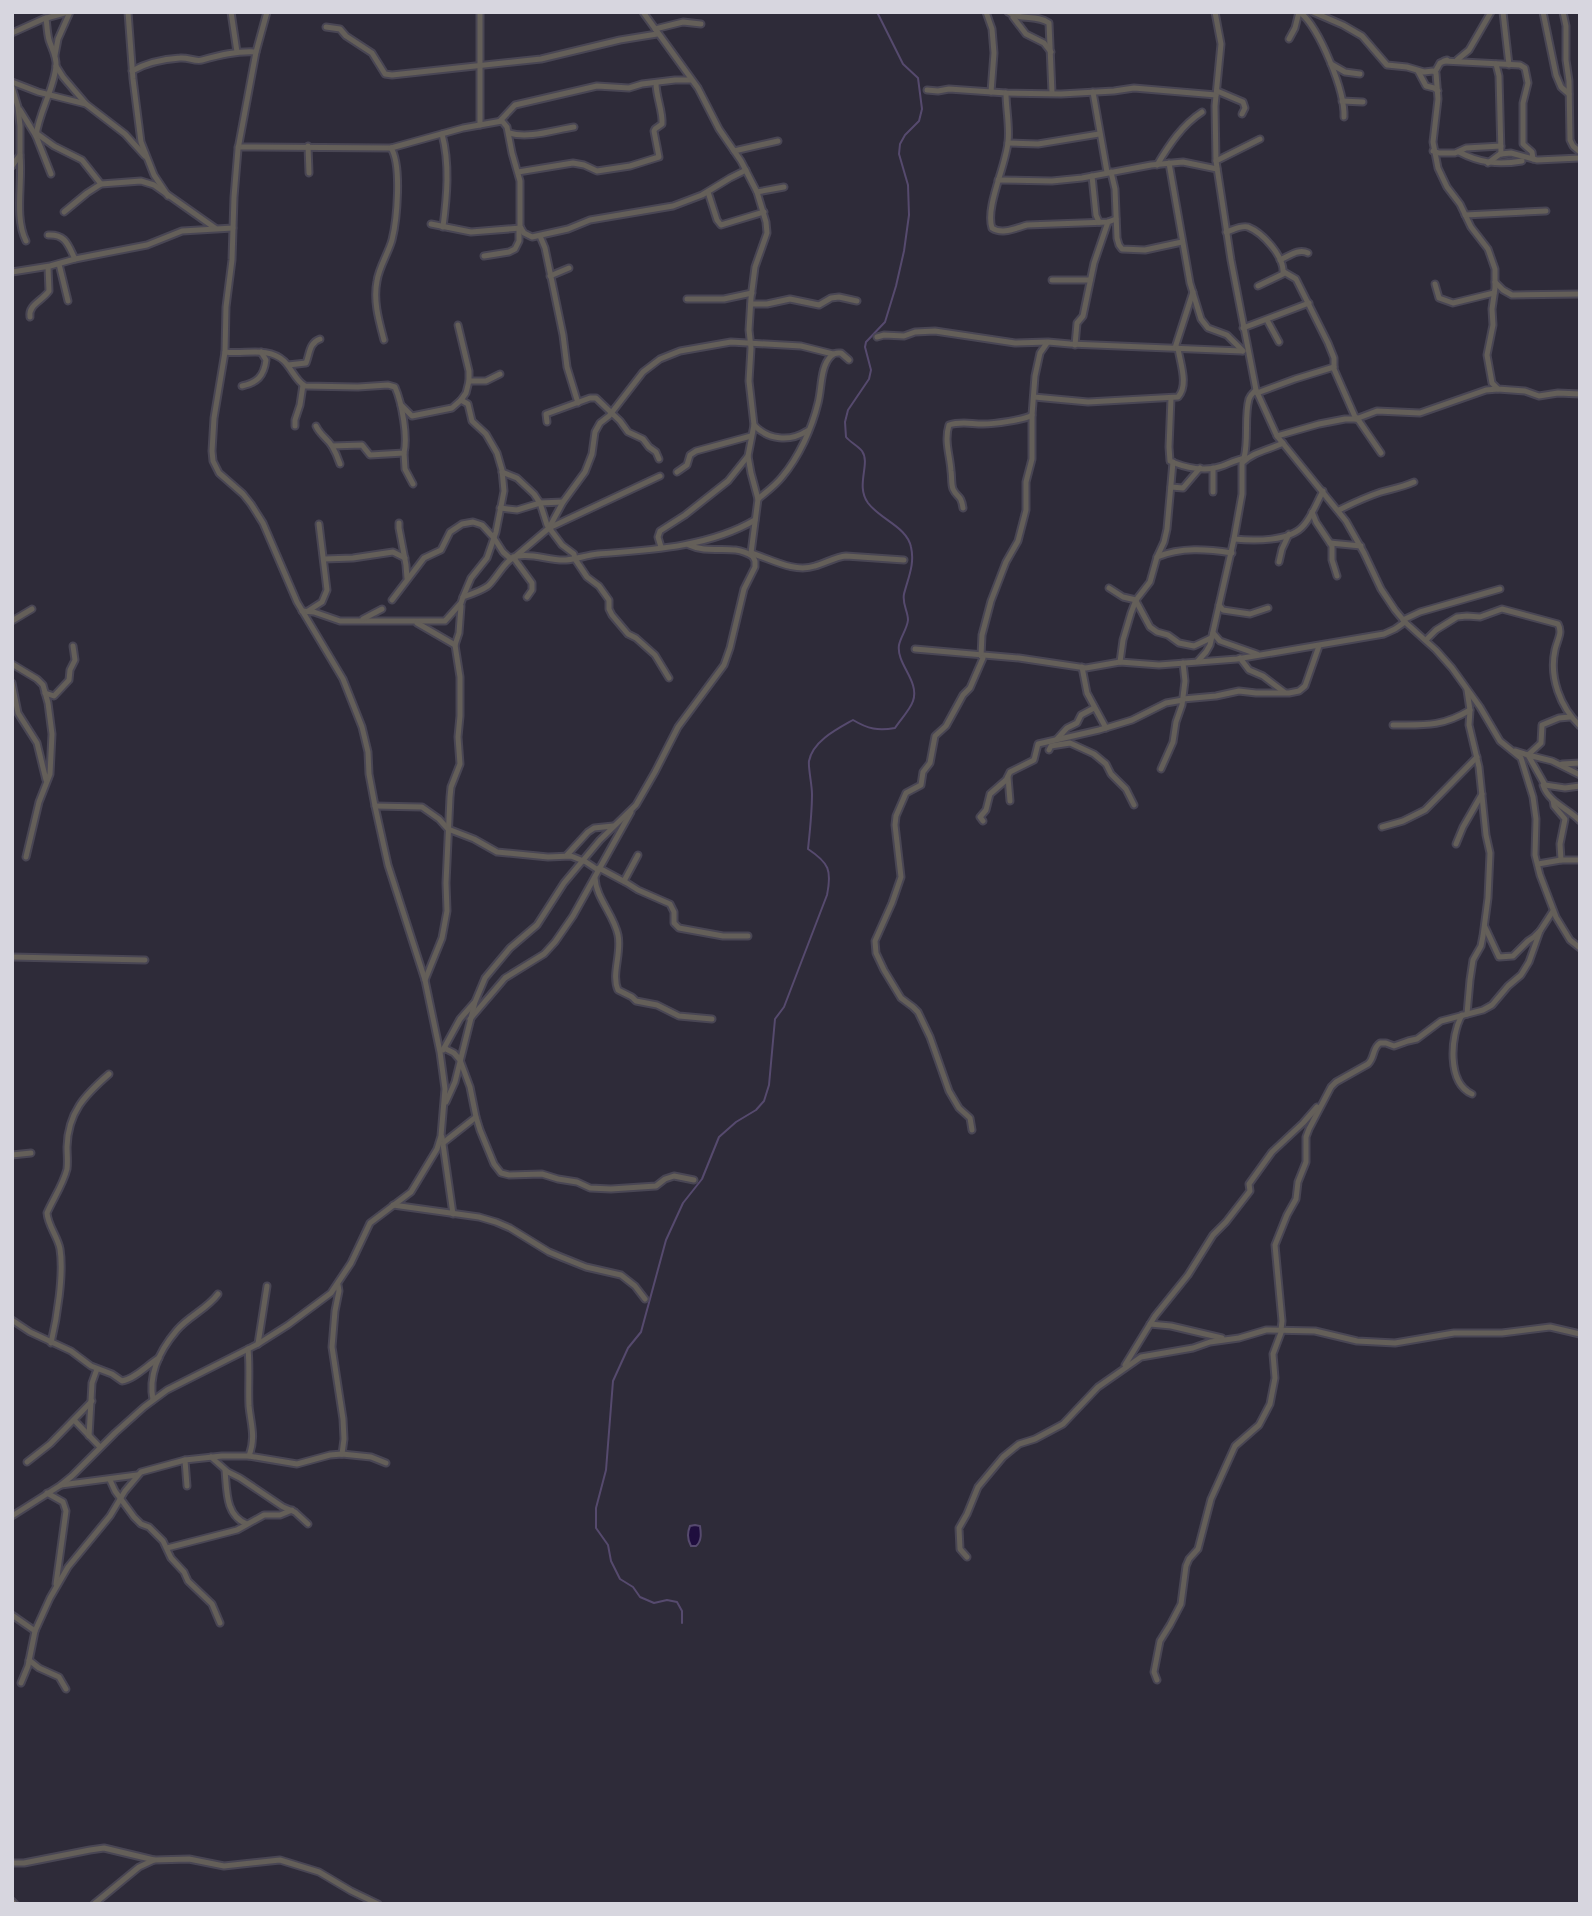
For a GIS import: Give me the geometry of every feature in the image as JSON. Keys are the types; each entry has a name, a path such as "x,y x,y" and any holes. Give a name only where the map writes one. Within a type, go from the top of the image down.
{"street":[{"path":"13,32 45,16 69,12"},
{"path":"55,56 58,39 69,12"},
{"path":"128,12 141,142 154,175 168,196"},
{"path":"231,12 237,52"},
{"path":"12,1516 61,1485 153,1400 176,1384 258,1344 323,1300 338,1285 370,1223 411,1192 438,1149 442,1136 445,1105 442,1050 425,980 388,865 374,806 366,742 359,720 337,668 305,611 257,513 243,494 219,473 213,461 214,418 225,352 238,147 256,51 267,12"},
{"path":"480,12 480,125"},
{"path":"471,1019 505,978 549,949 573,916 678,727 724,665 744,589 755,567 752,554 758,499 748,456 754,425 749,381 749,330 755,267 767,233 764,212 746,170 719,129 700,93 643,12"},
{"path":"986,12 992,29 994,53 991,92"},
{"path":"1215,12 1221,44 1216,160 1226,232 1257,392 1278,436 1339,510 1381,589 1404,621 1426,640 1466,686 1500,741 1515,751 1558,764 1580,775"},
{"path":"1289,39 1300,12 1314,27 1331,64 1344,117"},
{"path":"1313,12 1362,36 1387,65 1435,72"},
{"path":"1337,12 1337,22"},
{"path":"1491,12 1465,55 1458,60 1440,63 1435,72 1438,91 1433,151 1442,177 1471,227 1490,252 1495,282 1493,331 1487,355 1492,383 1498,388"},
{"path":"1503,12 1509,65"},
{"path":"1543,12 1556,75 1561,87 1569,94"},
{"path":"1563,12 1566,26 1570,140 1580,152"},
{"path":"1010,14 1017,18 1040,18 1049,23 1052,93"},
{"path":"1010,14 1027,34 1044,43 1051,52"},
{"path":"36,134 56,66 45,16"},
{"path":"326,27 340,29 372,53 387,75 541,59 656,32 683,22 701,24"},
{"path":"132,71 156,62 180,58 200,61 208,57 256,51"},
{"path":"1444,61 1524,67 1528,83 1524,103 1524,145 1532,152 1533,159"},
{"path":"1331,64 1345,72 1360,74"},
{"path":"1496,64 1499,76 1501,154"},
{"path":"56,66 86,104 125,134 147,158"},
{"path":"1418,71 1425,85 1438,91"},
{"path":"238,147 391,148 500,121 515,105 541,98 597,86 629,88 642,84 691,80"},
{"path":"518,172 573,163 597,171 630,166 659,157 654,131 663,122 656,83"},
{"path":"12,85 86,104"},
{"path":"12,85 20,127 19,201 21,227 26,241"},
{"path":"927,90 1052,93 1134,88 1217,93 1243,102 1245,108 1242,114"},
{"path":"1093,92 1099,134 1115,189 1119,245 1122,249 1145,250 1182,242"},
{"path":"1006,93 1008,144 990,222 995,230 1027,225 1108,222 1116,219"},
{"path":"1342,101 1363,102"},
{"path":"18,107 36,134 51,174"},
{"path":"1157,164 1174,138 1202,112"},
{"path":"484,256 515,249 519,241 518,172 506,124 500,121"},
{"path":"509,133 531,134 574,127"},
{"path":"36,134 82,160 101,184"},
{"path":"442,134 447,184 443,227"},
{"path":"1008,144 1038,144 1099,134"},
{"path":"1216,160 1260,139"},
{"path":"734,151 778,141"},
{"path":"308,146 309,173"},
{"path":"1433,151 1451,153 1466,148 1501,146"},
{"path":"384,340 377,315 376,294 377,279 392,239 397,204 396,158 391,148"},
{"path":"1459,152 1488,163 1522,161"},
{"path":"1488,163 1501,154 1515,153 1533,159 1580,158"},
{"path":"12,166 20,155"},
{"path":"998,180 1052,181 1169,163 1189,163 1217,169"},
{"path":"1169,163 1182,242 1204,326 1227,335 1248,354"},
{"path":"520,228 527,236 540,236 590,220 673,206 708,192 746,170"},
{"path":"1092,176 1099,222"},
{"path":"64,212 101,184 141,181 154,185 215,228"},
{"path":"757,192 784,187"},
{"path":"708,192 721,225 764,212"},
{"path":"1465,215 1546,211"},
{"path":"1075,345 1077,323 1083,316 1090,280 1108,222"},
{"path":"431,224 471,233 520,228"},
{"path":"1226,232 1243,226 1250,228 1270,243 1284,272 1296,279 1328,343 1334,358 1334,367 1356,419 1381,453"},
{"path":"12,272 48,267 147,245 182,231 233,228"},
{"path":"48,235 56,234 62,237 75,259"},
{"path":"540,236 561,322 567,367 578,403"},
{"path":"1280,260 1299,251 1308,253"},
{"path":"59,264 68,301"},
{"path":"30,317 29,309 40,302 49,291 48,267"},
{"path":"550,276 569,268"},
{"path":"1258,286 1284,272"},
{"path":"1052,280 1090,280"},
{"path":"1495,282 1506,292 1517,295 1580,295"},
{"path":"1435,284 1439,298 1450,303 1494,293"},
{"path":"1034,397 1088,402 1180,396 1183,391 1177,348 1193,292"},
{"path":"687,299 724,299 751,293"},
{"path":"751,304 768,304 790,299 817,305 827,299 839,297 857,301"},
{"path":"1243,328 1308,303"},
{"path":"1267,320 1279,342"},
{"path":"400,404 412,416 448,410 467,393 469,371 458,325"},
{"path":"877,337 904,336 926,331 1015,343 1048,342 1242,351"},
{"path":"288,365 306,363 311,345 320,339"},
{"path":"972,1130 970,1118 948,1091 930,1037 918,1012 898,994 875,947 901,877 896,816 906,793 921,785 923,772 930,764 935,736 947,724 969,690 982,657 981,640 989,608 1006,562 1018,541 1026,510 1026,482 1032,459 1035,376 1040,353 1048,342"},
{"path":"549,528 563,502 585,472 598,426 643,372 663,357 680,351 727,343 801,346 833,354 841,353 849,360"},
{"path":"225,352 261,352 275,355 288,365 303,385 295,426"},
{"path":"242,386 252,384 262,375 265,356 261,352"},
{"path":"758,499 784,475 807,432 815,415 824,369 833,354"},
{"path":"1198,662 1206,652 1212,635 1232,553 1242,494 1241,468 1245,458 1249,400 1252,394 1257,392 1334,367"},
{"path":"469,381 486,381 500,374"},
{"path":"303,385 392,386 398,390 406,436 405,469 413,484"},
{"path":"1278,436 1319,424 1356,419 1383,410 1420,413 1498,388 1525,391 1539,396 1580,394"},
{"path":"547,422 547,414 596,398 628,432 643,439 659,458"},
{"path":"1120,662 1124,633 1136,601 1150,582 1166,537 1172,462 1169,458 1171,398"},
{"path":"425,980 442,937 447,911 448,829 452,787 460,764 460,677 455,645 462,600 471,578 487,558 504,491 495,448 472,421 468,404 461,400"},
{"path":"963,508 962,499 952,487 947,449 950,425 1024,419 1032,415"},
{"path":"754,425 761,432 773,437 790,438 807,432"},
{"path":"316,426 332,446 340,464"},
{"path":"677,472 687,465 688,457 696,450 751,436"},
{"path":"1172,462 1213,468 1283,443"},
{"path":"332,446 362,445 367,453 374,455 404,453"},
{"path":"662,547 658,537 660,531 728,481 748,456"},
{"path":"1171,487 1183,488 1200,468"},
{"path":"1213,468 1213,492"},
{"path":"502,472 517,478 540,503 549,528 562,545 574,554 587,578 599,586 609,600 612,615 628,634 655,655 669,678"},
{"path":"445,621 462,600 489,584 513,557 549,528 660,476"},
{"path":"1339,510 1413,482"},
{"path":"1234,539 1264,540 1300,529 1323,491"},
{"path":"500,508 517,510 540,503 563,502"},
{"path":"1312,512 1330,542 1332,565 1337,576"},
{"path":"513,557 575,559 590,555 689,545 736,531 755,520"},
{"path":"305,611 322,602 327,590 319,523"},
{"path":"399,523 407,578"},
{"path":"392,600 424,558 441,550 450,532 462,524 477,523 487,530 503,552 513,557 532,583 532,590 527,597"},
{"path":"1279,562 1289,534"},
{"path":"1330,542 1360,546"},
{"path":"689,545 701,549 738,549 800,568 813,567 842,556 904,560"},
{"path":"1157,557 1193,549 1232,553"},
{"path":"324,559 393,552 405,558"},
{"path":"1108,588 1122,597 1136,601 1150,627 1179,643 1194,646 1212,635"},
{"path":"915,649 982,657 1019,658 1082,667 1120,662 1159,665 1240,659 1384,634 1420,611 1500,589"},
{"path":"1219,605 1223,610 1250,614 1268,608"},
{"path":"12,621 32,609"},
{"path":"360,621 382,609"},
{"path":"1426,640 1457,617 1484,617 1502,609 1558,624 1560,635 1552,672 1565,708 1580,726"},
{"path":"305,611 336,621 459,622"},
{"path":"414,621 455,645"},
{"path":"1212,635 1220,641 1260,655"},
{"path":"45,694 54,696 67,683 75,660 73,646"},
{"path":"983,821 980,817 986,810 990,794 1010,772 1032,763 1038,744 1091,733 1132,720 1166,703 1239,691 1299,691 1305,686 1319,646"},
{"path":"1240,659 1249,670 1263,676 1286,693"},
{"path":"1160,769 1172,742 1183,700 1183,663"},
{"path":"12,664 40,681 50,711 53,749 51,774 37,809 26,857"},
{"path":"1082,667 1087,693 1106,728"},
{"path":"12,683 18,713 37,743 46,783"},
{"path":"1466,686 1469,725 1477,757 1490,853 1485,925 1473,960 1465,1015 1457,1026 1452,1064 1464,1091 1472,1094"},
{"path":"1057,739 1067,728 1077,723 1081,715 1094,708"},
{"path":"1393,725 1444,723 1469,710"},
{"path":"1528,755 1541,743 1542,725 1555,719 1570,717"},
{"path":"1083,748 1091,733"},
{"path":"1049,750 1051,746 1067,743 1094,754 1106,764 1111,774 1126,789 1134,805"},
{"path":"1515,751 1523,762 1533,797 1536,819 1535,855 1540,875 1562,929 1580,948"},
{"path":"1528,755 1546,793 1580,821"},
{"path":"1382,827 1403,821 1425,810 1477,757"},
{"path":"1558,764 1580,764"},
{"path":"1008,777 1010,800"},
{"path":"1543,784 1565,788 1580,786"},
{"path":"1456,844 1482,794"},
{"path":"1553,800 1565,819 1560,844 1561,860"},
{"path":"445,1105 455,1083 475,1002 490,972 510,948 537,925 564,883 600,839 636,805"},
{"path":"374,806 422,807 448,829 497,852 552,858 567,855 582,860 597,871 670,904 674,912 674,923 679,928 723,936 748,936"},
{"path":"567,855 592,830 616,825"},
{"path":"624,881 638,855"},
{"path":"1538,864 1580,859"},
{"path":"597,871 596,886 614,921 619,938 615,982 618,990 636,1002 657,1005 679,1016 712,1018"},
{"path":"1485,925 1499,957 1513,956 1540,931 1553,911"},
{"path":"1157,1680 1154,1672 1160,1641 1181,1604 1186,1566 1198,1549 1211,1499 1235,1446 1259,1424 1270,1404 1275,1378 1273,1354 1282,1330 1275,1245 1295,1201 1296,1188 1306,1162 1306,1137 1312,1121 1331,1087 1371,1062 1380,1043 1394,1046 1418,1039 1441,1021 1492,1005 1521,975 1529,962 1540,931"},
{"path":"12,957 145,960"},
{"path":"442,1050 460,1019 475,1002"},
{"path":"442,1050 454,1053 460,1060 470,1087 476,1117 494,1164 501,1173 542,1174 558,1180 577,1182 590,1188 611,1189 656,1186 674,1176 694,1180"},
{"path":"51,1343 60,1285 60,1250 47,1213 65,1173 67,1145 78,1108 86,1094 109,1074"},
{"path":"1124,1368 1150,1324 1188,1275 1213,1235 1250,1191 1249,1184 1272,1152 1323,1101"},
{"path":"443,1143 476,1117"},
{"path":"442,1136 453,1213"},
{"path":"12,1155 32,1153"},
{"path":"393,1205 489,1219 510,1228 549,1252 586,1267 621,1275 635,1286 645,1299"},
{"path":"338,1285 332,1347 343,1419 342,1454"},
{"path":"258,1344 268,1286"},
{"path":"153,1400 151,1382 155,1365 176,1330 218,1294"},
{"path":"12,1320 30,1332 71,1351 97,1369 125,1381 159,1358"},
{"path":"1150,1324 1171,1326 1225,1339"},
{"path":"967,1557 960,1549 959,1528 978,1487 1013,1447 1047,1434 1063,1424 1088,1396 1141,1357 1193,1348 1266,1330 1315,1331 1357,1341 1395,1343 1454,1333 1502,1333 1549,1327 1580,1334"},
{"path":"248,1349 249,1408 254,1433 249,1456"},
{"path":"89,1436 92,1382 97,1369"},
{"path":"27,1462 50,1444 92,1401"},
{"path":"75,1420 100,1447"},
{"path":"61,1485 137,1475 185,1460 211,1457 249,1456 297,1464 342,1454 372,1457 386,1463"},
{"path":"211,1457 224,1469 292,1510 308,1524"},
{"path":"185,1460 187,1486"},
{"path":"224,1469 230,1509 237,1520 247,1524"},
{"path":"20,1683 29,1660 35,1631 55,1590 71,1562 110,1516 137,1475"},
{"path":"110,1480 138,1521 149,1527 167,1548 188,1581 212,1604 220,1623"},
{"path":"47,1493 63,1502 66,1511 55,1590"},
{"path":"167,1548 237,1530 264,1515 280,1515 292,1510"},
{"path":"12,1615 35,1631"},
{"path":"29,1660 39,1668 60,1677 66,1689"},
{"path":"12,1863 104,1848 153,1860 189,1859 228,1866 275,1860 319,1872 378,1904"},
{"path":"94,1904 139,1867 153,1860"},
{"path":"12,1869 21,1863"}],"shaded area":[{"path":"690,1526 700,1526 701,1534 698,1544 691,1546 688,1531"}],"waterway":[{"path":"682,1623 682,1611 677,1602 667,1600 654,1603 640,1597 633,1587 620,1579 611,1561 608,1545 596,1528 596,1508 606,1470 613,1381 628,1348 641,1332 666,1240 683,1203 702,1179 719,1137 764,1101 769,1085 775,1019 784,1007 827,895 829,873 825,863 808,849 812,801 809,764 811,754 827,736 853,720 873,729 895,728 910,708 914,694 899,652 908,620 904,598 912,565 911,547 904,534 873,509 864,496 864,456 846,437 845,422 848,410 869,379 871,370 866,342 885,322 896,286 909,215 908,185 899,154 900,144 919,121 922,109 918,78 903,64 877,12"}]}
